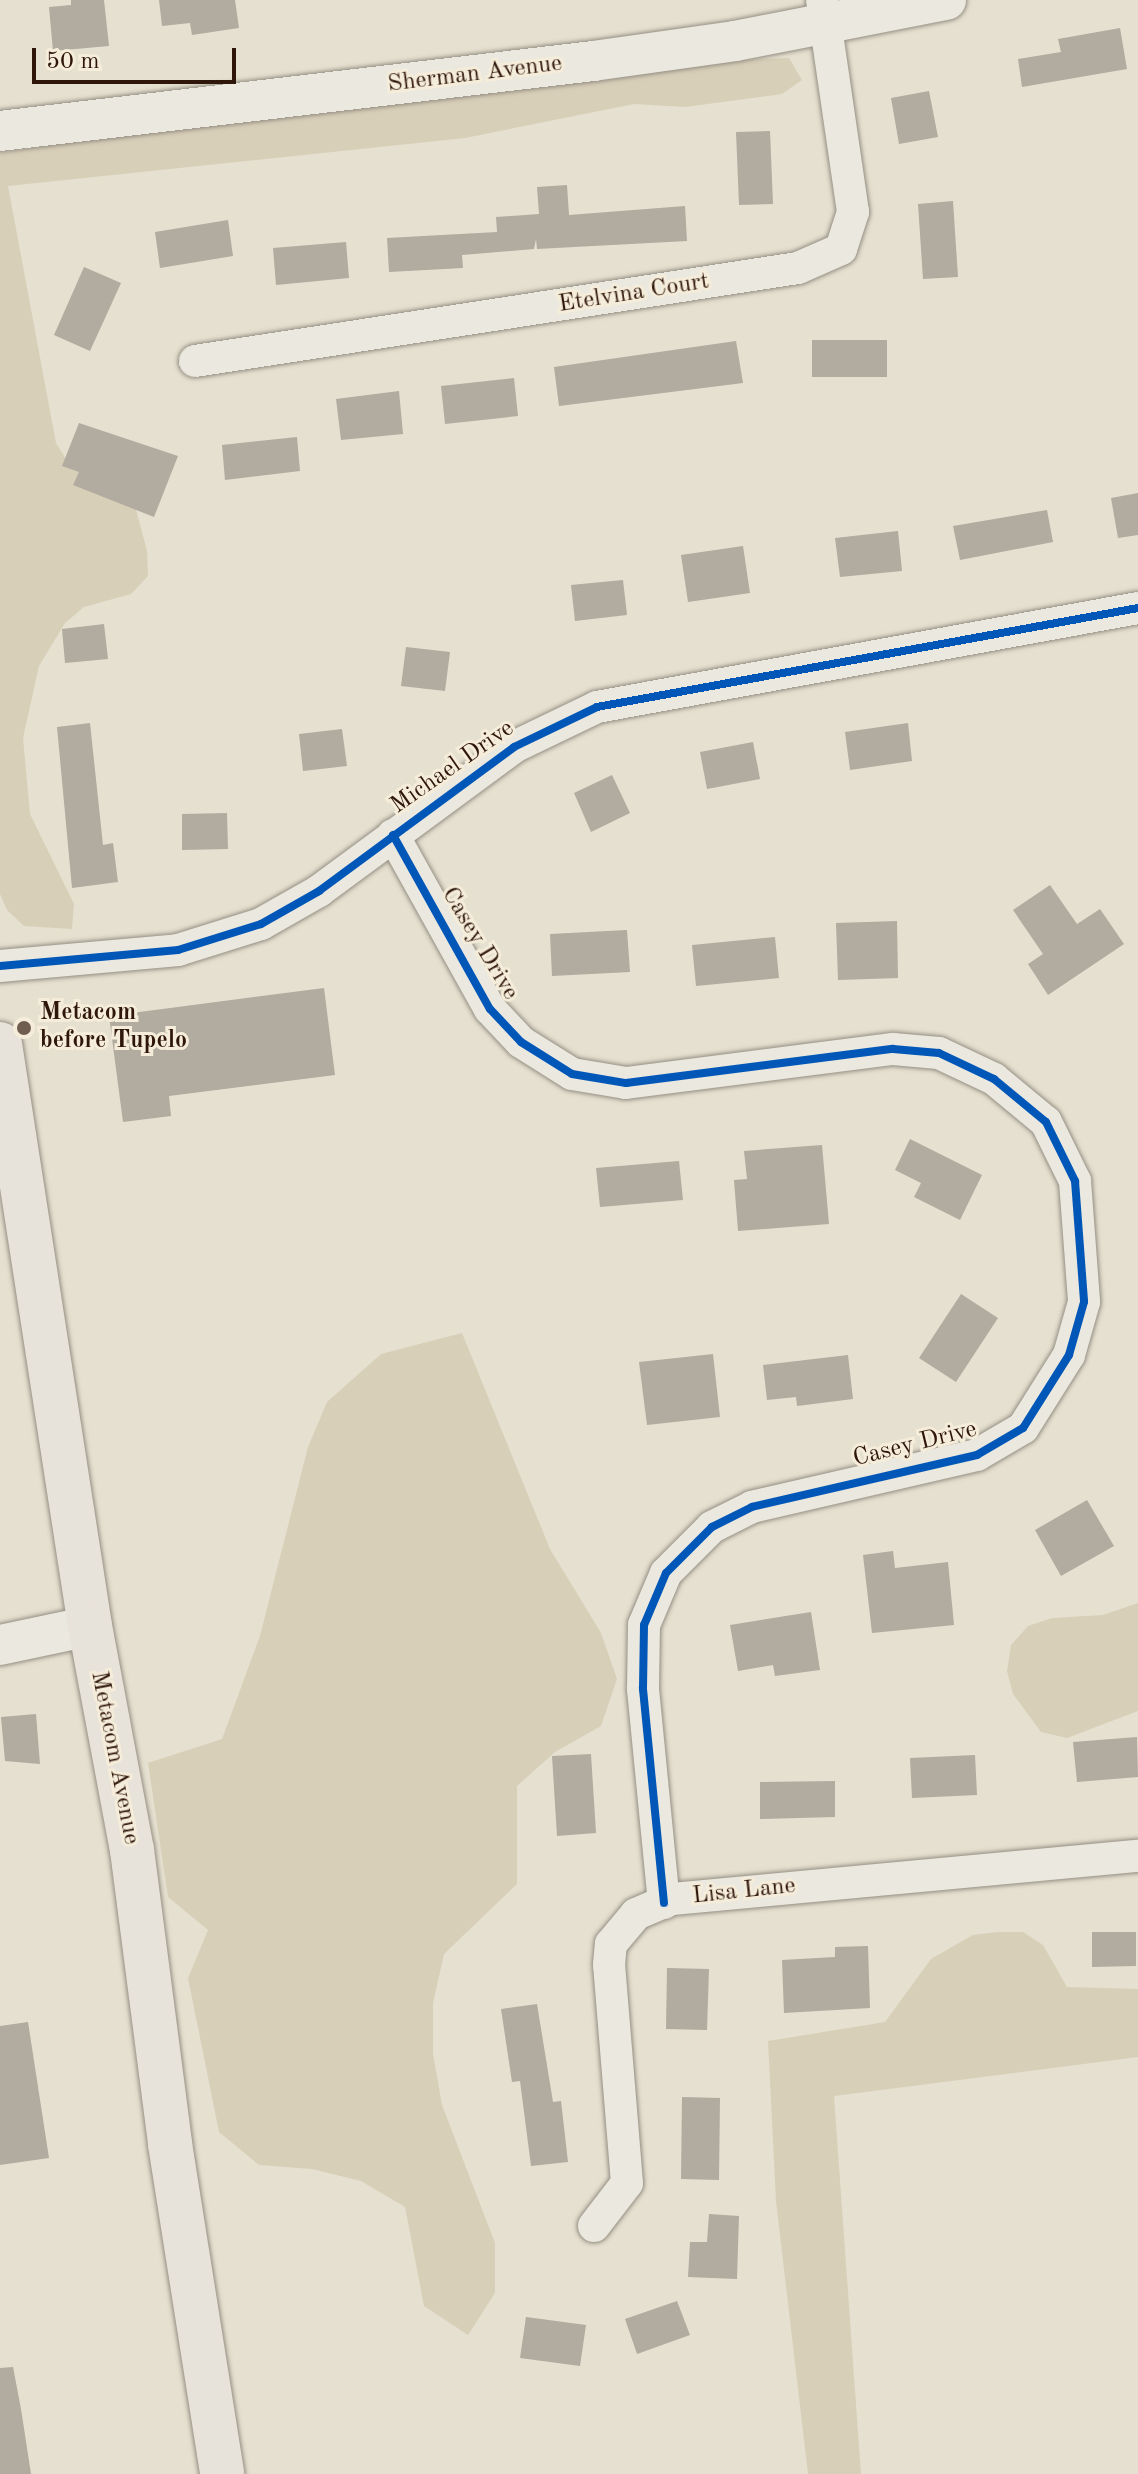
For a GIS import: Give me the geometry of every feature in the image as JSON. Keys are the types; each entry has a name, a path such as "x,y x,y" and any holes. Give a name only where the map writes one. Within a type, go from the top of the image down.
{"main road":[{"name":"Metacom Avenue","path":"0,1044 90,1626 132,1850 170,2144 222,2474"}],"street":[{"name":"Sherman Avenue","path":"0,131 593,61 735,41 824,11 946,0"},
{"name":"Etelvina Court","path":"195,361 798,268 841,249 853,212 824,11"},
{"name":"Michael Drive","path":"0,966 204,945 287,910 514,747 597,707 1138,608"},
{"name":"Casey Drive","path":"393,835 490,1009 521,1042 572,1074 626,1083 893,1049 939,1053 994,1079 1046,1122 1075,1181 1084,1302 1069,1355 1023,1428 977,1455 752,1507 712,1527 666,1573 644,1625 643,1689 664,1903"},
{"path":"0,1645 90,1626"},
{"name":"Lisa Lane","path":"594,2226 627,2183 611,1944 636,1914 664,1903 1138,1856"}],"shaded area":[{"path":"789,58 802,80 782,94 685,107 634,104 465,138 8,186 56,443 69,464 134,502 147,551 148,576 131,594 84,607 65,623 39,666 23,738 30,814 74,904 72,929 24,926 7,910 0,894 0,153 173,126 657,63"},
{"path":"462,1333 550,1549 601,1633 617,1679 601,1726 555,1752 517,1786 517,1884 444,1954 433,2003 433,2054 442,2105 495,2243 495,2293 468,2335 424,2306 405,2207 361,2181 312,2169 259,2165 219,2132 188,1978 208,1930 168,1897 148,1763 222,1739 260,1636 308,1447 327,1402 381,1354"},
{"path":"1138,1603 1138,1711 1067,1738 1041,1732 1013,1694 1007,1671 1011,1645 1028,1626 1052,1618 1103,1615"},
{"path":"1023,1932 1043,1945 1067,1987 1138,1989 1138,2057 834,2096 861,2474 808,2474 776,2201 768,2041 885,2022 931,1959 973,1935"}],"building":[{"path":"71,0 104,0 109,46 53,51 49,7 71,5"},
{"path":"159,0 235,0 239,28 192,35 190,23 162,26"},
{"path":"1120,28 1127,69 1022,87 1018,59 1061,52 1058,39"},
{"path":"929,91 938,137 899,144 891,98"},
{"path":"770,131 773,204 739,205 736,132"},
{"path":"567,185 569,215 685,206 687,241 537,249 536,239 534,249 462,255 463,268 389,272 387,238 497,232 496,217 539,214 537,187"},
{"path":"953,201 958,277 923,279 918,204"},
{"path":"228,220 233,256 160,268 155,232"},
{"path":"346,242 349,278 276,285 273,248"},
{"path":"84,267 121,283 90,351 54,335"},
{"path":"812,340 887,340 887,377 812,377"},
{"path":"736,341 743,383 559,406 554,367"},
{"path":"514,378 518,416 445,424 441,386"},
{"path":"399,391 403,434 341,440 336,399"},
{"path":"79,423 178,456 154,517 73,485 79,472 62,466"},
{"path":"297,437 300,471 225,480 222,445"},
{"path":"1138,493 1138,535 1118,538 1111,498"},
{"path":"1047,510 1053,542 960,560 953,526"},
{"path":"898,531 902,571 840,577 835,538"},
{"path":"743,546 750,593 688,602 681,555"},
{"path":"623,580 627,615 575,621 571,585"},
{"path":"104,624 108,659 65,663 62,629"},
{"path":"406,647 450,652 445,691 401,686"},
{"path":"90,723 103,845 113,843 118,882 72,888 57,727"},
{"path":"908,723 912,761 850,770 845,732"},
{"path":"342,729 347,766 303,771 299,734"},
{"path":"753,742 760,779 707,789 700,752"},
{"path":"612,775 630,813 591,832 574,793"},
{"path":"227,813 228,849 182,850 182,814"},
{"path":"1050,885 1077,924 1100,909 1124,944 1048,995 1028,964 1043,954 1013,910"},
{"path":"897,921 898,978 838,980 836,923"},
{"path":"627,930 630,972 552,976 550,934"},
{"path":"775,937 779,978 696,986 692,945"},
{"path":"324,988 335,1075 169,1096 171,1116 123,1122 109,1016"},
{"path":"910,1139 982,1175 960,1220 914,1197 921,1183 895,1170"},
{"path":"822,1145 829,1224 738,1231 734,1180 747,1179 744,1151"},
{"path":"679,1161 683,1200 600,1207 596,1168"},
{"path":"961,1294 998,1318 956,1382 919,1358"},
{"path":"713,1354 720,1417 647,1425 639,1362"},
{"path":"848,1355 853,1399 797,1406 796,1397 767,1400 763,1365"},
{"path":"1087,1500 1114,1546 1061,1576 1035,1530"},
{"path":"893,1551 895,1568 948,1562 954,1625 872,1633 863,1555"},
{"path":"811,1612 820,1670 775,1676 773,1665 738,1671 730,1625"},
{"path":"36,1714 40,1764 5,1761 1,1717"},
{"path":"1137,1737 1138,1777 1077,1782 1073,1742"},
{"path":"591,1754 596,1833 557,1836 552,1756"},
{"path":"975,1755 977,1795 912,1798 910,1758"},
{"path":"835,1781 835,1817 760,1819 760,1782"},
{"path":"1092,1932 1136,1932 1136,1966 1092,1967"},
{"path":"868,1946 870,2008 784,2013 782,1960 835,1957 835,1947"},
{"path":"667,1968 709,1969 707,2030 666,2029"},
{"path":"537,2004 553,2102 561,2101 568,2162 531,2166 520,2081 512,2082 501,2009"},
{"path":"28,2022 49,2158 0,2165 0,2026"},
{"path":"682,2097 720,2098 719,2180 681,2179"},
{"path":"709,2214 739,2216 737,2279 688,2277 690,2242 707,2242"},
{"path":"677,2301 690,2335 637,2354 625,2319"},
{"path":"526,2317 586,2325 580,2366 520,2358"},
{"path":"13,2367 31,2474 0,2474 0,2368"}],"cycle path":[{"path":"0,966 178,950 261,924 319,891 514,747 597,707 1138,608"},
{"path":"393,835 490,1009 521,1042 572,1074 626,1083 893,1049 939,1053 994,1079 1046,1122 1075,1181 1084,1302 1069,1355 1023,1428 977,1455 752,1507 712,1527 666,1573 644,1625 643,1689 664,1903"}],"place":[{"name":"Metacom before Tupelo","path":"24,1028"}]}
